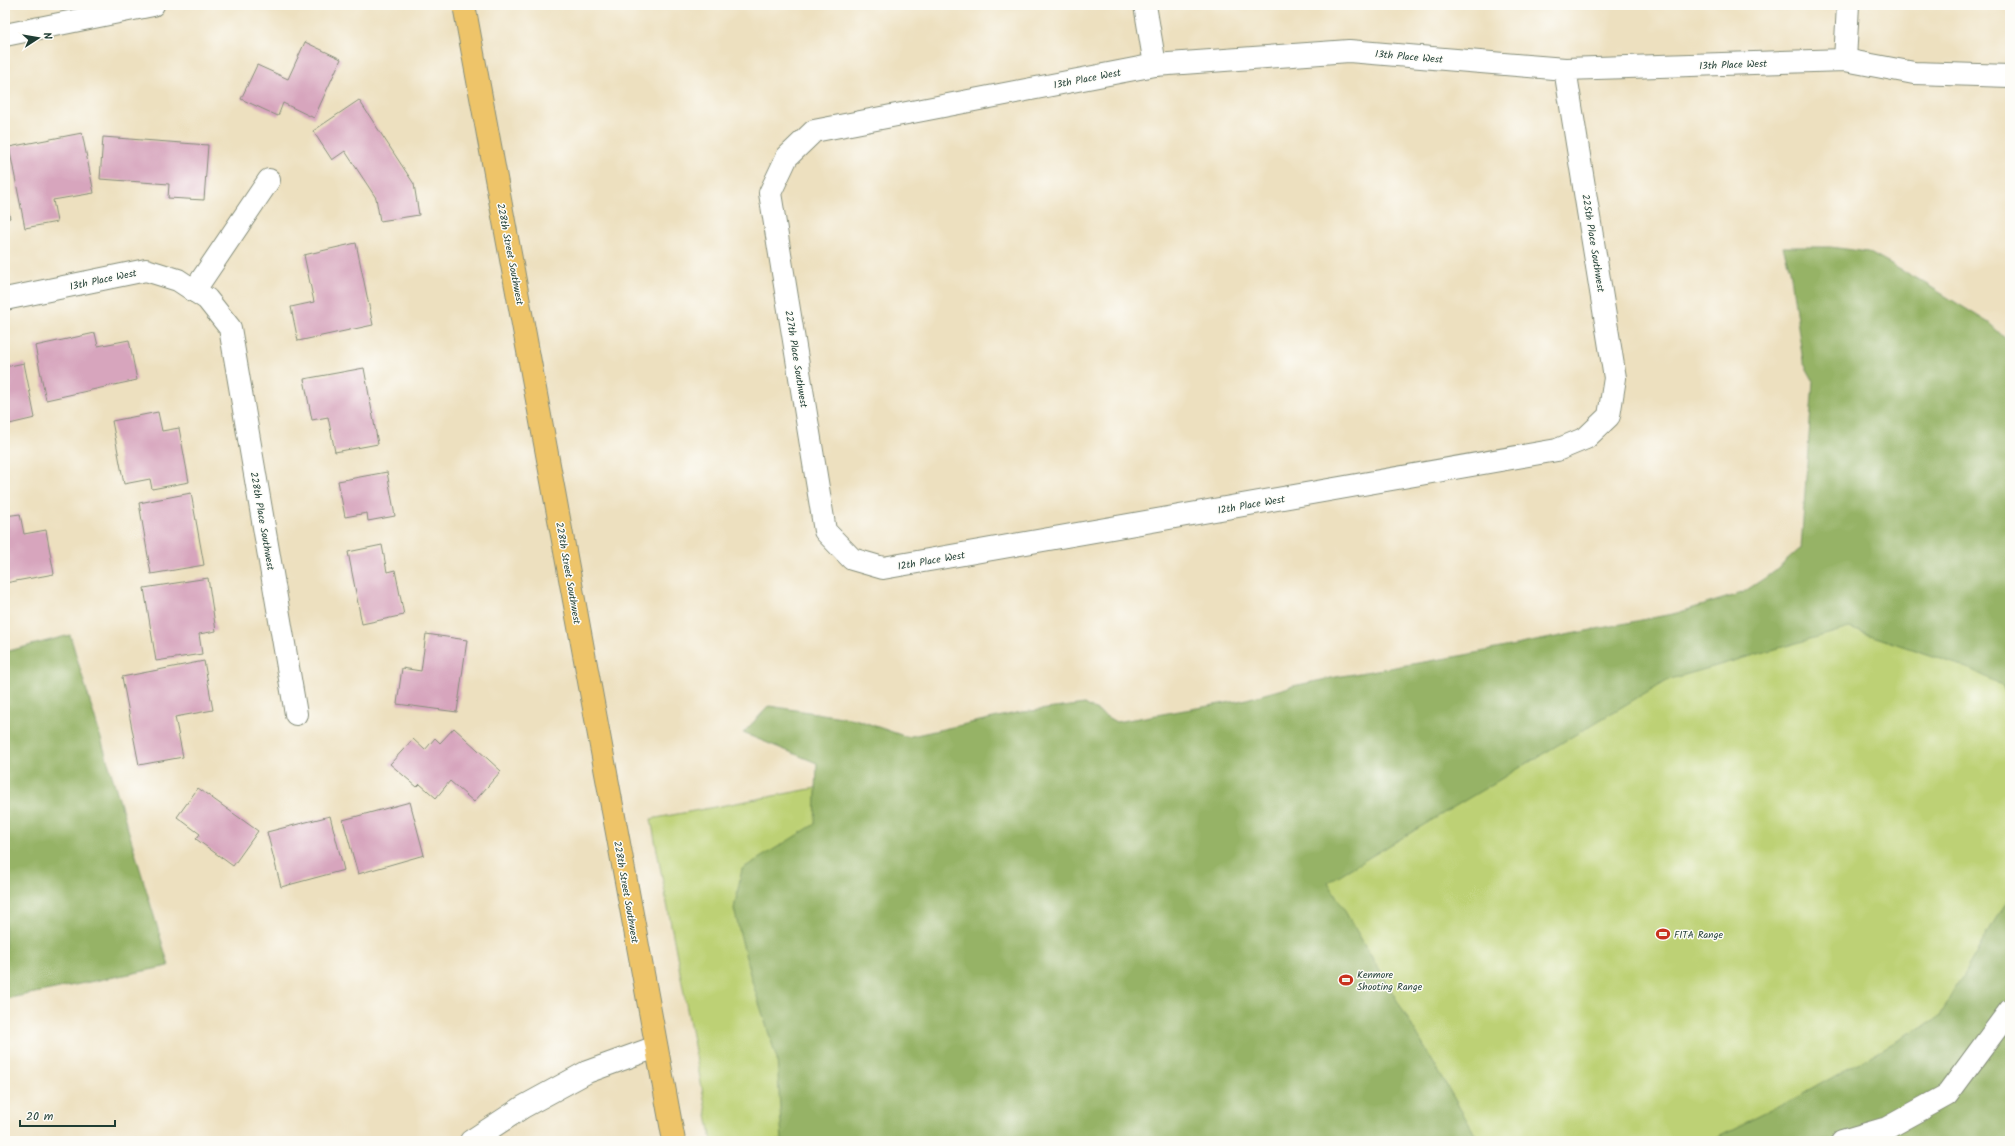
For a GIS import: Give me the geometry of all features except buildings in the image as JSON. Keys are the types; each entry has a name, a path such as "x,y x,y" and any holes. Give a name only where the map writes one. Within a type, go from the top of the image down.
{"main road":[{"name":"228th Street Southwest","path":"464,5 674,1141"}],"street":[{"path":"5,35 153,5"},
{"path":"1145,5 1155,65"},
{"path":"1845,60 1848,5"},
{"name":"13th Place West","path":"814,131 1155,65 1349,51 1565,69 1845,60 1914,73 2010,76"},
{"name":"225th Place Southwest","path":"1565,69 1616,378 1609,416"},
{"name":"227th Place Southwest","path":"814,131 787,157 770,193 825,531 852,559 883,568"},
{"path":"194,291 269,180"},
{"name":"13th Place West","path":"5,299 146,270 178,280 207,299 230,328"},
{"name":"228th Place Southwest","path":"230,328 296,714"},
{"name":"12th Place West","path":"883,568 1557,450 1586,438 1609,416"},
{"path":"1842,1141 1887,1128 1947,1095 2010,1010"},
{"path":"471,1141 523,1107 587,1072 656,1046"}],"green space":[{"path":"1783,247 1830,247 1868,252 1926,284 1989,323 2010,343 2010,704 2002,685 1968,668 1849,628 1667,680 1328,882 1479,1141 782,1141 777,1059 751,978 734,909 742,869 815,824 817,763 743,733 769,706 855,719 907,737 1016,713 1085,704 1116,722 1243,700 1293,686 1336,677 1465,655 1677,613 1742,593 1774,572 1801,548 1813,380 1803,362 1790,270"},
{"name":"Kenmore Shooting Range","path":"2010,563 2010,1141 712,1141 651,819"},
{"path":"70,635 169,966 5,999 5,652"},
{"path":"2010,894 2010,1141 1708,1141 1796,1098 1939,1017"}],"place":[{"name":"FITA Range","path":"1663,934"},
{"name":"Kenmore Shooting Range","path":"1346,980"}]}
